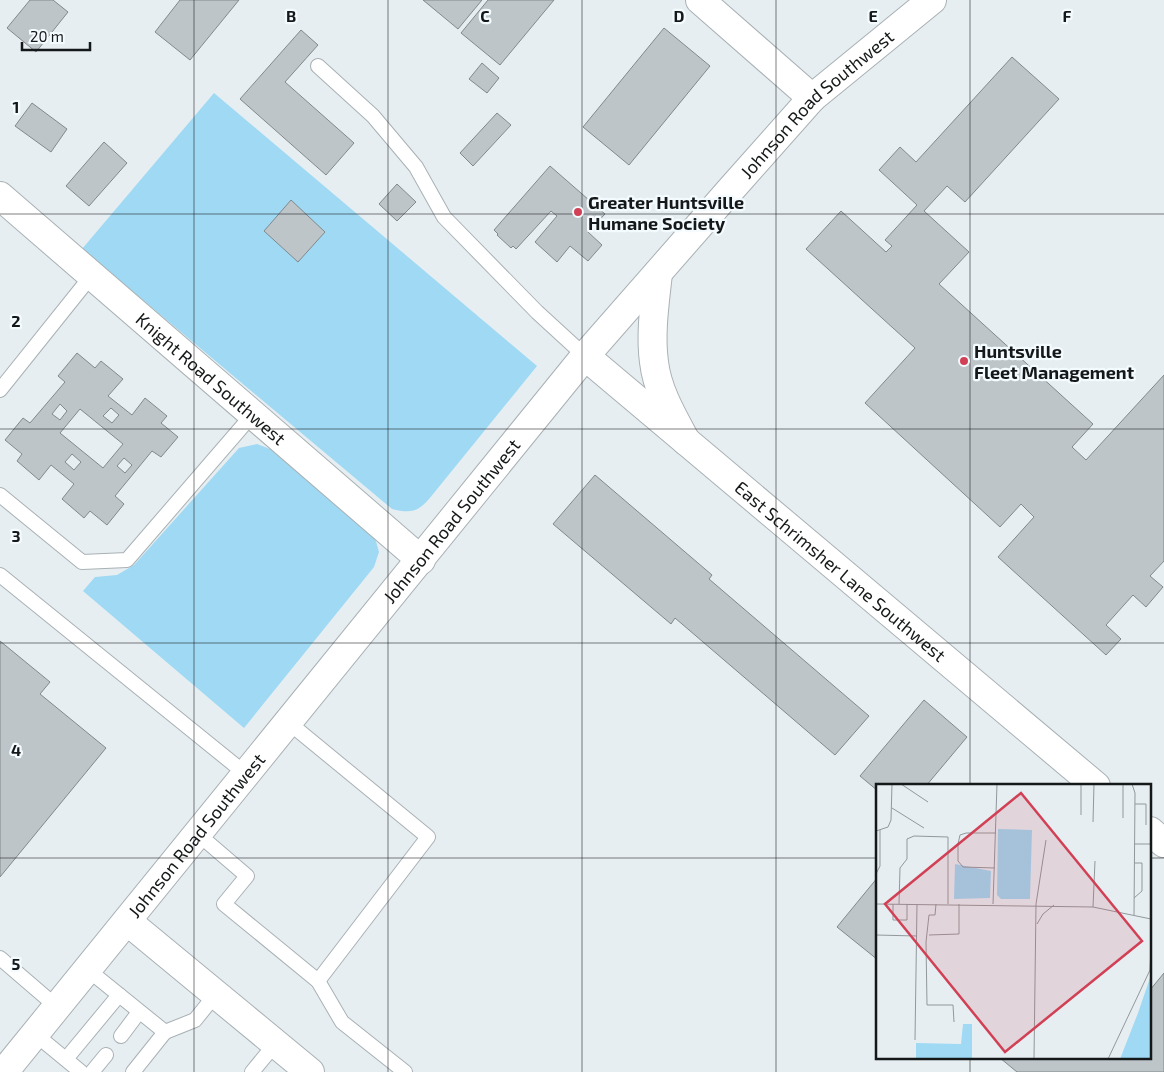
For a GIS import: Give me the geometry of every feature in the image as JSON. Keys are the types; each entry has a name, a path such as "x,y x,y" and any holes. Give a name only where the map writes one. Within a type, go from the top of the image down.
{"street":[{"path":"700,0 812,98"},
{"name":"Johnson Road Southwest","path":"4,1072 585,356 812,98 932,0"},
{"name":"Knight Road Southwest","path":"0,196 421,560"},
{"path":"658,273 652,332 654,364 665,401 686,441"},
{"name":"East Schrimsher Lane Southwest","path":"585,356 1094,784"},
{"path":"1152,833 1164,843"},
{"path":"127,921 310,1072"}],"lane":[{"path":"318,66 373,116 392,138 416,167 444,217 537,312 585,356"},
{"path":"0,390 92,275"},
{"path":"0,495 82,562 127,560 253,414"},
{"path":"0,575 246,774"},
{"path":"288,722 428,837 318,981"},
{"path":"198,834 247,876 224,904 318,981 342,1022 404,1072"},
{"path":"0,958 56,1007"},
{"path":"87,970 165,1032"},
{"path":"133,1072 165,1032 195,1020 216,994"},
{"path":"66,1059 118,995"},
{"path":"121,1036 139,1012"},
{"path":"35,1034 82,1072"},
{"path":"252,1072 276,1043"},
{"path":"92,1072 106,1055"}],"shaded area":[{"path":"214,93 537,366 429,499 417,509 403,511 392,509 82,249"},
{"path":"257,444 270,449 375,538 379,552 374,567 244,728 83,591 95,577 117,575 134,565 239,448"}],"building":[{"path":"30,0 53,0 68,12 36,52 7,28"},
{"path":"180,0 239,0 190,60 155,32"},
{"path":"423,0 482,0 458,29"},
{"path":"488,0 554,0 500,65 461,33"},
{"path":"664,28 710,66 629,165 583,127"},
{"path":"301,30 318,45 285,82 354,143 326,175 240,99"},
{"name":"Huntsville Fleet Management","path":"1012,57 1059,99 965,202 947,186 924,211 969,252 939,284 1093,424 1072,447 1086,460 1164,375 1164,561 1150,576 1163,587 1146,607 1133,595 1106,625 1121,639 1106,655 998,557 1034,517 1021,504 1000,527 865,403 915,348 806,249 841,211 886,252 892,246 885,240 917,205 879,170 900,147 916,162"},
{"path":"482,63 499,78 487,93 469,79"},
{"path":"32,103 67,129 51,152 15,126"},
{"path":"497,113 511,125 473,166 460,153"},
{"path":"104,142 127,163 89,206 66,186"},
{"name":"Greater Huntsville Humane Society","path":"550,166 605,214 588,232 602,245 588,261 570,246 557,262 535,242 557,216 551,211 516,249 513,246 511,248 494,230"},
{"path":"397,184 416,202 397,221 379,204"},
{"path":"291,200 325,232 298,262 264,231"},
{"path":"77,353 95,368 101,361 123,379 108,396 132,415 145,398 167,416 161,423 178,437 161,457 152,451 115,496 124,504 107,525 90,511 84,518 62,499 74,484 51,465 39,480 17,461 22,454 5,440 23,418 30,423 65,382 58,376","holes":["60,404 67,411 60,420 52,414","111,408 119,415 112,423 103,416","80,409 123,444 103,468 60,433","72,454 81,462 74,470 65,462","124,458 132,465 125,473 117,466"]},
{"path":"595,475 712,575 709,579 869,716 835,755 675,618 671,624 553,524"},
{"path":"0,641 50,682 40,694 106,748 0,877"},
{"path":"924,700 967,737 928,784 876,784 876,789 860,776"},
{"path":"876,879 876,958 837,927"},
{"path":"1164,973 1164,1072 1017,1072 1002,1060 1152,1060 1152,988"}],"place":[{"name":"Greater Huntsville Humane Society","path":"578,212"},
{"name":"Huntsville Fleet Management","path":"964,361"}]}
